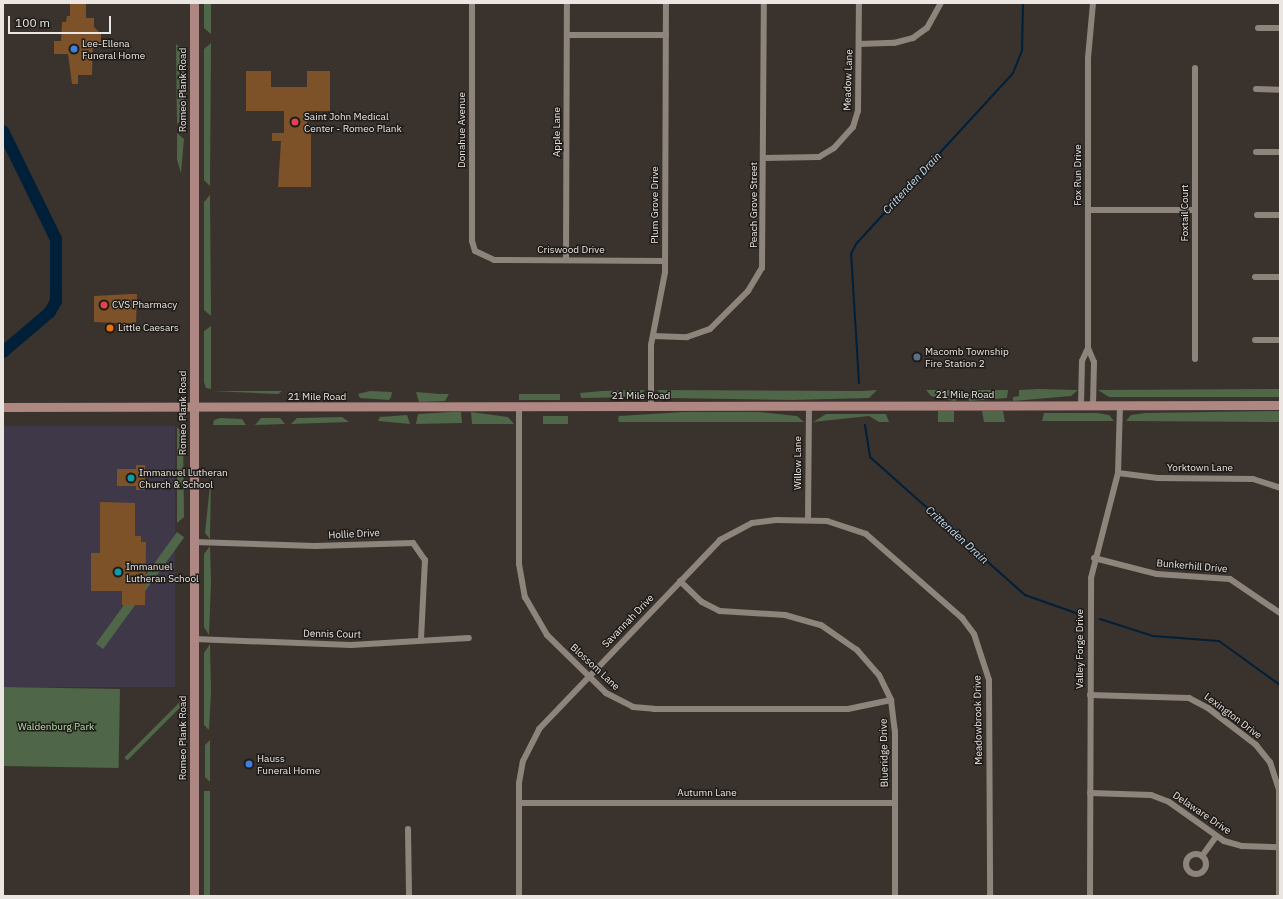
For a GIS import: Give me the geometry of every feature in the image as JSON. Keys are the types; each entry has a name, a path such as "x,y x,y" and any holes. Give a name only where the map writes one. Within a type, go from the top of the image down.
{"street":[{"name":"Romeo Plank Road","path":"194,3 194,896"},
{"name":"Donahue Avenue","path":"472,3 472,241 478,255"},
{"name":"Apple Lane","path":"566,260 567,3"},
{"name":"Plum Grove Drive","path":"651,406 653,336 665,260 666,3"},
{"name":"Peach Grove Street","path":"653,336 687,337 704,332 754,284 763,260 764,3"},
{"name":"Meadow Lane","path":"764,158 819,157 848,134 858,111 859,3"},
{"path":"859,44 894,43 913,38 932,21 941,3"},
{"name":"Fox Run Drive","path":"1093,3 1088,58 1088,348 1094,362 1094,406"},
{"path":"1258,28 1280,28"},
{"path":"567,35 666,35"},
{"name":"Foxtail Court","path":"1195,359 1196,68"},
{"path":"1256,89 1280,90"},
{"path":"1256,152 1280,152"},
{"path":"1088,210 1195,210"},
{"path":"1257,215 1280,215"},
{"name":"Criswood Drive","path":"478,255 494,260 665,260"},
{"path":"1255,277 1280,277"},
{"path":"1255,340 1280,340"},
{"name":"Fox Run Drive","path":"1081,406 1082,361 1088,348"},
{"name":"21 Mile Road","path":"3,407 194,408 1280,405"},
{"name":"Willow Lane","path":"808,520 809,406"},
{"name":"Valley Forge Drive","path":"1090,896 1090,590 1094,558 1118,473 1120,406"},
{"name":"Blossom Lane","path":"519,407 521,587 540,626 588,676 615,699 642,709 848,709 891,700"},
{"name":"Yorktown Lane","path":"1118,473 1158,478 1253,479 1280,488"},
{"name":"Savannah Drive","path":"519,896 519,803 521,772 532,739 588,676 720,540 741,527 764,520 808,520"},
{"name":"Meadowbrook Drive","path":"808,520 848,525 874,540 962,618 978,642 989,680 990,896"},
{"name":"Hollie Drive","path":"194,542 316,546 413,543 425,560 421,639"},
{"name":"Bunkerhill Drive","path":"1094,558 1157,574 1230,579 1280,613"},
{"name":"Blueridge Drive","path":"680,581 702,602 720,611 797,617 832,631 874,668 891,700 895,731 895,896"},
{"name":"Dennis Court","path":"194,639 351,645 421,639 469,638"},
{"name":"Lexington Drive","path":"1090,695 1189,698 1248,738 1270,762 1277,779 1279,896"},
{"name":"Delaware Drive","path":"1090,793 1141,793 1160,798 1216,837 1242,846 1279,847"},
{"name":"Autumn Lane","path":"519,803 895,803"},
{"path":"408,829 409,896"},
{"path":"1202,856 1216,837"}],"shaded area":[{"path":"3,426 175,426 175,687 3,687"}],"green space":[{"path":"204,3 211,3 211,34 204,28"},
{"path":"211,43 210,186 204,180 204,49"},
{"path":"176,44 184,52 184,117 177,124"},
{"path":"177,133 184,139 181,173 177,160"},
{"path":"210,195 211,316 204,310 204,202"},
{"path":"211,326 211,389 206,388 204,382 204,331"},
{"path":"1280,389 1280,397 1109,397 1098,390"},
{"path":"645,390 638,397 581,398 580,393 602,391"},
{"path":"657,390 877,390 869,398 792,400 667,398"},
{"path":"926,390 963,390 963,398 954,401 931,396"},
{"path":"975,390 1008,390 1007,398 969,401 968,394 975,394"},
{"path":"1019,390 1078,390 1071,396 1013,401 1013,397 1019,396"},
{"path":"213,391 282,391 278,394"},
{"path":"370,391 392,392 389,400 360,398 358,394"},
{"path":"416,392 449,394 445,401 419,402"},
{"path":"519,394 560,394 560,400 519,400"},
{"path":"938,411 954,411 954,422 938,422"},
{"path":"982,411 1003,411 1005,422 984,422"},
{"path":"1280,411 1280,422 1126,421 1131,415 1145,413"},
{"path":"461,412 462,423 416,424 418,414"},
{"path":"471,412 508,417 514,424 472,424"},
{"path":"683,412 759,412 797,416 804,422 619,422 618,419 619,416"},
{"path":"1044,413 1097,413 1109,415 1114,421 1042,421"},
{"path":"826,414 886,414 889,422 879,422 869,416 813,422"},
{"path":"407,415 410,424 378,421 380,417"},
{"path":"543,416 568,416 568,424 543,424"},
{"path":"342,417 349,422 291,424 297,418"},
{"path":"220,418 242,419 246,425 213,425 214,420"},
{"path":"261,418 280,418 285,424 255,425"},
{"path":"177,427 183,433 184,517 177,523"},
{"path":"211,476 210,539 205,533"},
{"path":"177,532 184,537 103,649 96,644"},
{"path":"210,546 211,582 209,635 204,627 204,554"},
{"path":"210,644 211,692 209,730 204,725 204,653"},
{"name":"Waldenburg Park","path":"3,687 120,689 119,768 3,766"},
{"path":"181,701 184,704 127,760 124,758"},
{"path":"210,740 210,782 205,777 205,745"},
{"path":"204,791 210,791 210,896 204,896"}],"building":[{"name":"Lee-Ellena Funeral Home","path":"70,4 86,4 86,18 94,18 94,27 101,34 101,44 93,44 92,75 78,75 78,84 72,84 68,54 54,54 54,41 61,41 62,22 66,22 67,16 70,16"},
{"name":"Saint John Medical Center - Romeo Plank","path":"246,71 271,71 271,87 307,87 307,71 330,71 330,111 307,111 307,134 311,134 311,187 278,187 281,141 272,141 272,133 284,133 284,111 246,111"},
{"name":"CVS Pharmacy","path":"137,294 136,324 94,322 94,296"},
{"name":"Immanuel Lutheran Church & School","path":"136,465 145,465 145,490 136,490 136,486 117,486 117,469 136,469"},
{"name":"Immanuel Lutheran School","path":"100,502 135,503 135,536 141,536 141,542 146,542 145,605 122,605 122,591 91,591 91,553 100,553"}],"waterway":[{"name":"Crittenden Drain","path":"859,383 851,254 856,244 1013,73 1022,51 1023,3"},
{"path":"3,131 56,239 56,301 50,312 3,352"},
{"name":"Crittenden Drain","path":"865,425 870,457 1025,595 1079,614"},
{"name":"Crittenden Drain","path":"1100,619 1153,636 1219,641 1280,685"}],"place":[{"name":"Lee-Ellena Funeral Home","path":"74,49"},
{"name":"Saint John Medical Center - Romeo Plank","path":"295,122"},
{"name":"CVS Pharmacy","path":"104,305"},
{"name":"Little Caesars","path":"110,328"},
{"name":"Macomb Township Fire Station 2","path":"917,357"},
{"name":"Immanuel Lutheran Church & School","path":"131,478"},
{"name":"Immanuel Lutheran School","path":"118,572"},
{"name":"Hauss Funeral Home","path":"249,764"}]}
